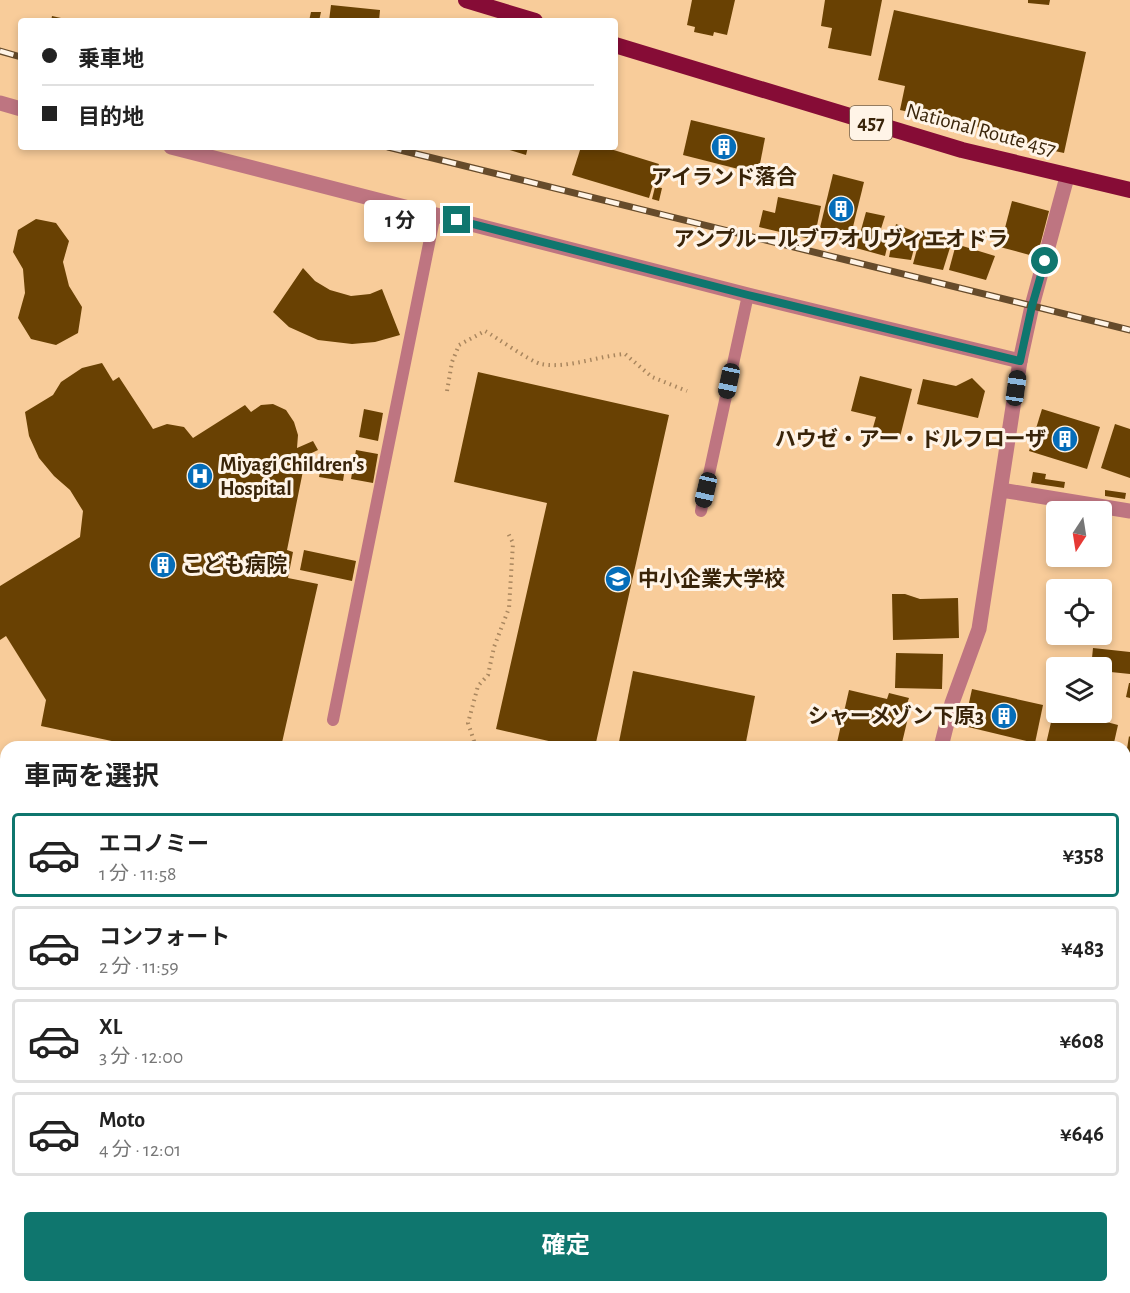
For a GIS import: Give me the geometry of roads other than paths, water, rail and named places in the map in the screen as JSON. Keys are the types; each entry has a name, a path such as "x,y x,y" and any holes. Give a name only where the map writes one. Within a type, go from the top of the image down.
{"highway":[{"path":"466,0 525,18"},
{"name":"National Route 457","path":"618,46 962,150 1067,177 1130,190"}],"street":[{"path":"0,103 18,108"},
{"path":"183,150 748,295 1020,361"},
{"path":"942,741 952,703 979,629 1020,361 1032,306 1067,177"},
{"path":"1001,490 1130,511"}],"lane":[{"path":"333,720 435,214"},
{"path":"701,511 748,295"}],"railway":[{"path":"0,51 18,56"},
{"path":"400,150 1130,330"}],"place":[{"name":"アイランド落合","path":"724,147"},
{"name":"アンプルールブワオリヴィエオドラ","path":"841,209"},
{"name":"ハウゼ・アー・ドルフローザ","path":"1065,439"},
{"name":"Miyagi Children's Hospital","path":"200,476"},
{"name":"こども病院","path":"163,565"},
{"name":"中小企業大学校","path":"618,579"},
{"name":"シャーメゾン下原3","path":"1004,716"}]}
